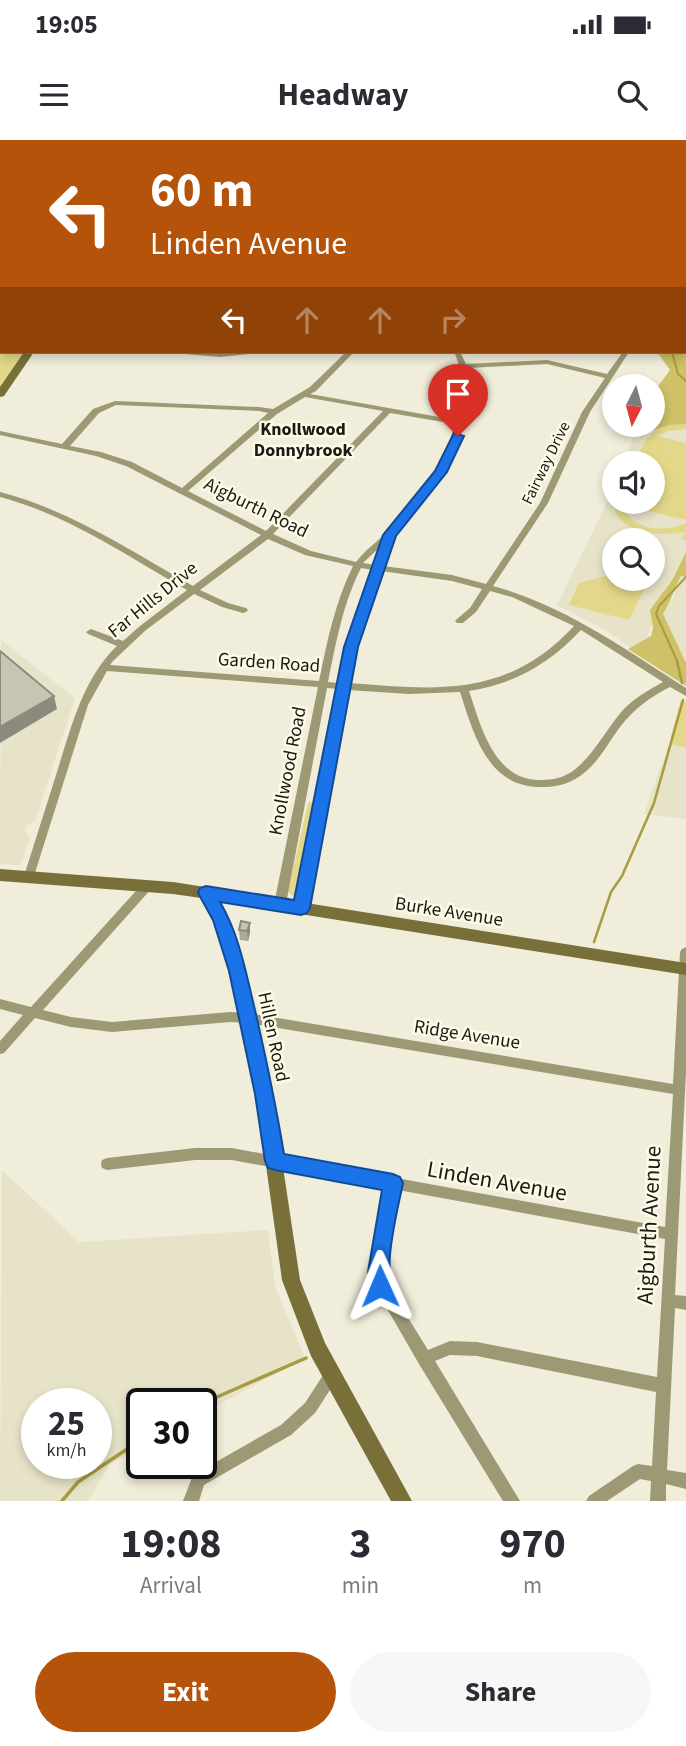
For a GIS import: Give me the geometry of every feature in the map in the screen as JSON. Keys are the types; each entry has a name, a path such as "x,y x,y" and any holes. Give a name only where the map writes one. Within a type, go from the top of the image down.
{"street":[{"path":"0,394 28,354"},
{"path":"208,354 230,354"},
{"path":"183,491 274,412 305,395 348,354"},
{"path":"458,354 465,366 547,362 602,375"},
{"name":"Fairway Drive","path":"612,374 625,354"},
{"name":"Knollwood Road","path":"280,904 337,624 358,565 389,535 441,472 456,442 461,422 465,366"},
{"name":"Fairway Drive","path":"460,621 473,610 544,503 586,412 602,389"},
{"path":"305,395 461,422"},
{"path":"64,447 96,411 115,403 274,412"},
{"name":"Far Hills Drive","path":"29,877 82,705 103,668 123,645 267,535 388,410"},
{"name":"Aigburth Road","path":"0,433 130,464 267,535 308,553 358,565 445,576 529,601 613,644 686,693"},
{"path":"0,494 38,505 193,590 229,608 243,610"},
{"name":"Knollwood Road","path":"301,908 354,634 389,535"},
{"name":"Garden Road","path":"103,668 424,691 464,688 505,679 537,665 560,648 580,625"},
{"path":"91,632 123,645"},
{"path":"464,688 492,761 507,776 549,785 579,774 627,712 645,697 669,683"},
{"path":"0,874 148,885 206,893"},
{"path":"0,1049 148,885"},
{"name":"Burke Avenue","path":"206,893 686,969"},
{"name":"Hillen Road","path":"206,893 228,936 248,1018 275,1161 291,1280 307,1325 402,1501"},
{"name":"Aigburth Avenue","path":"658,1501 671,1234 681,1149 679,1090 686,952"},
{"name":"Ridge Avenue","path":"0,1004 71,1022 112,1027 230,1017 248,1018 679,1090"},
{"name":"Linden Avenue","path":"107,1164 215,1154 275,1161 671,1234"},
{"path":"393,1183 380,1252 379,1280 386,1299 513,1501"},
{"path":"668,1300 686,1303"},
{"path":"424,1359 443,1349 468,1348 664,1385"},
{"path":"191,1501 198,1480 286,1430 310,1408 332,1374"},
{"path":"594,1501 638,1471 686,1482"}],"shaded area":[{"path":"0,354 23,354 0,387"},
{"path":"658,354 686,354 686,424 665,426 665,377 670,370"},
{"path":"686,417 686,669 663,614 674,597 678,581 653,621 648,634 655,647 645,657 603,629 557,605 602,513 665,514 665,451 628,451 633,438 665,438 665,422"},
{"path":"686,424 686,429 665,432 665,426"},
{"path":"665,438 686,443 686,520 661,514 665,514 665,451 640,451 647,439"},
{"path":"617,514 627,514 641,525 650,528 632,528"},
{"path":"686,523 686,540 682,539 685,532 665,534 665,528"},
{"path":"686,552 686,577 681,576 663,614 686,663 686,686 628,649 651,636 653,628 650,610 673,579"},
{"path":"602,577 602,591 643,591 629,620 569,605 579,583"},
{"path":"1,640 75,698 35,821 27,825 25,832 30,837 21,865 0,864"},
{"path":"681,700 686,702 686,748 669,744"},
{"path":"669,744 686,748 686,819 644,814"},
{"path":"308,803 314,805 297,894 293,896 288,892"},
{"path":"2,1170 79,1242 268,1230 275,1286 305,1358 217,1405 217,1388 126,1388 126,1456 112,1463 112,1388 21,1388 21,1479 101,1479 88,1501 0,1501"}],"building":[{"path":"0,651 54,696 0,727"},
{"path":"241,921 250,923 247,931 239,930"}],"waterway":[{"path":"673,354 678,374 686,381"},
{"path":"678,663 656,614 659,606 686,577"},
{"path":"677,661 682,683"},
{"path":"594,942 611,892 622,876 654,803 683,700"},
{"path":"217,1397 306,1358"},
{"path":"62,1501 78,1482 126,1450"}],"district":[{"name":"Knollwood Donnybrook","path":"303,439"}],"route":[{"path":"380,1286 380,1252 393,1183 275,1161 264,1094 228,936 222,919 206,893 301,908 351,647 360,613 389,535 441,472 458,436"}]}
